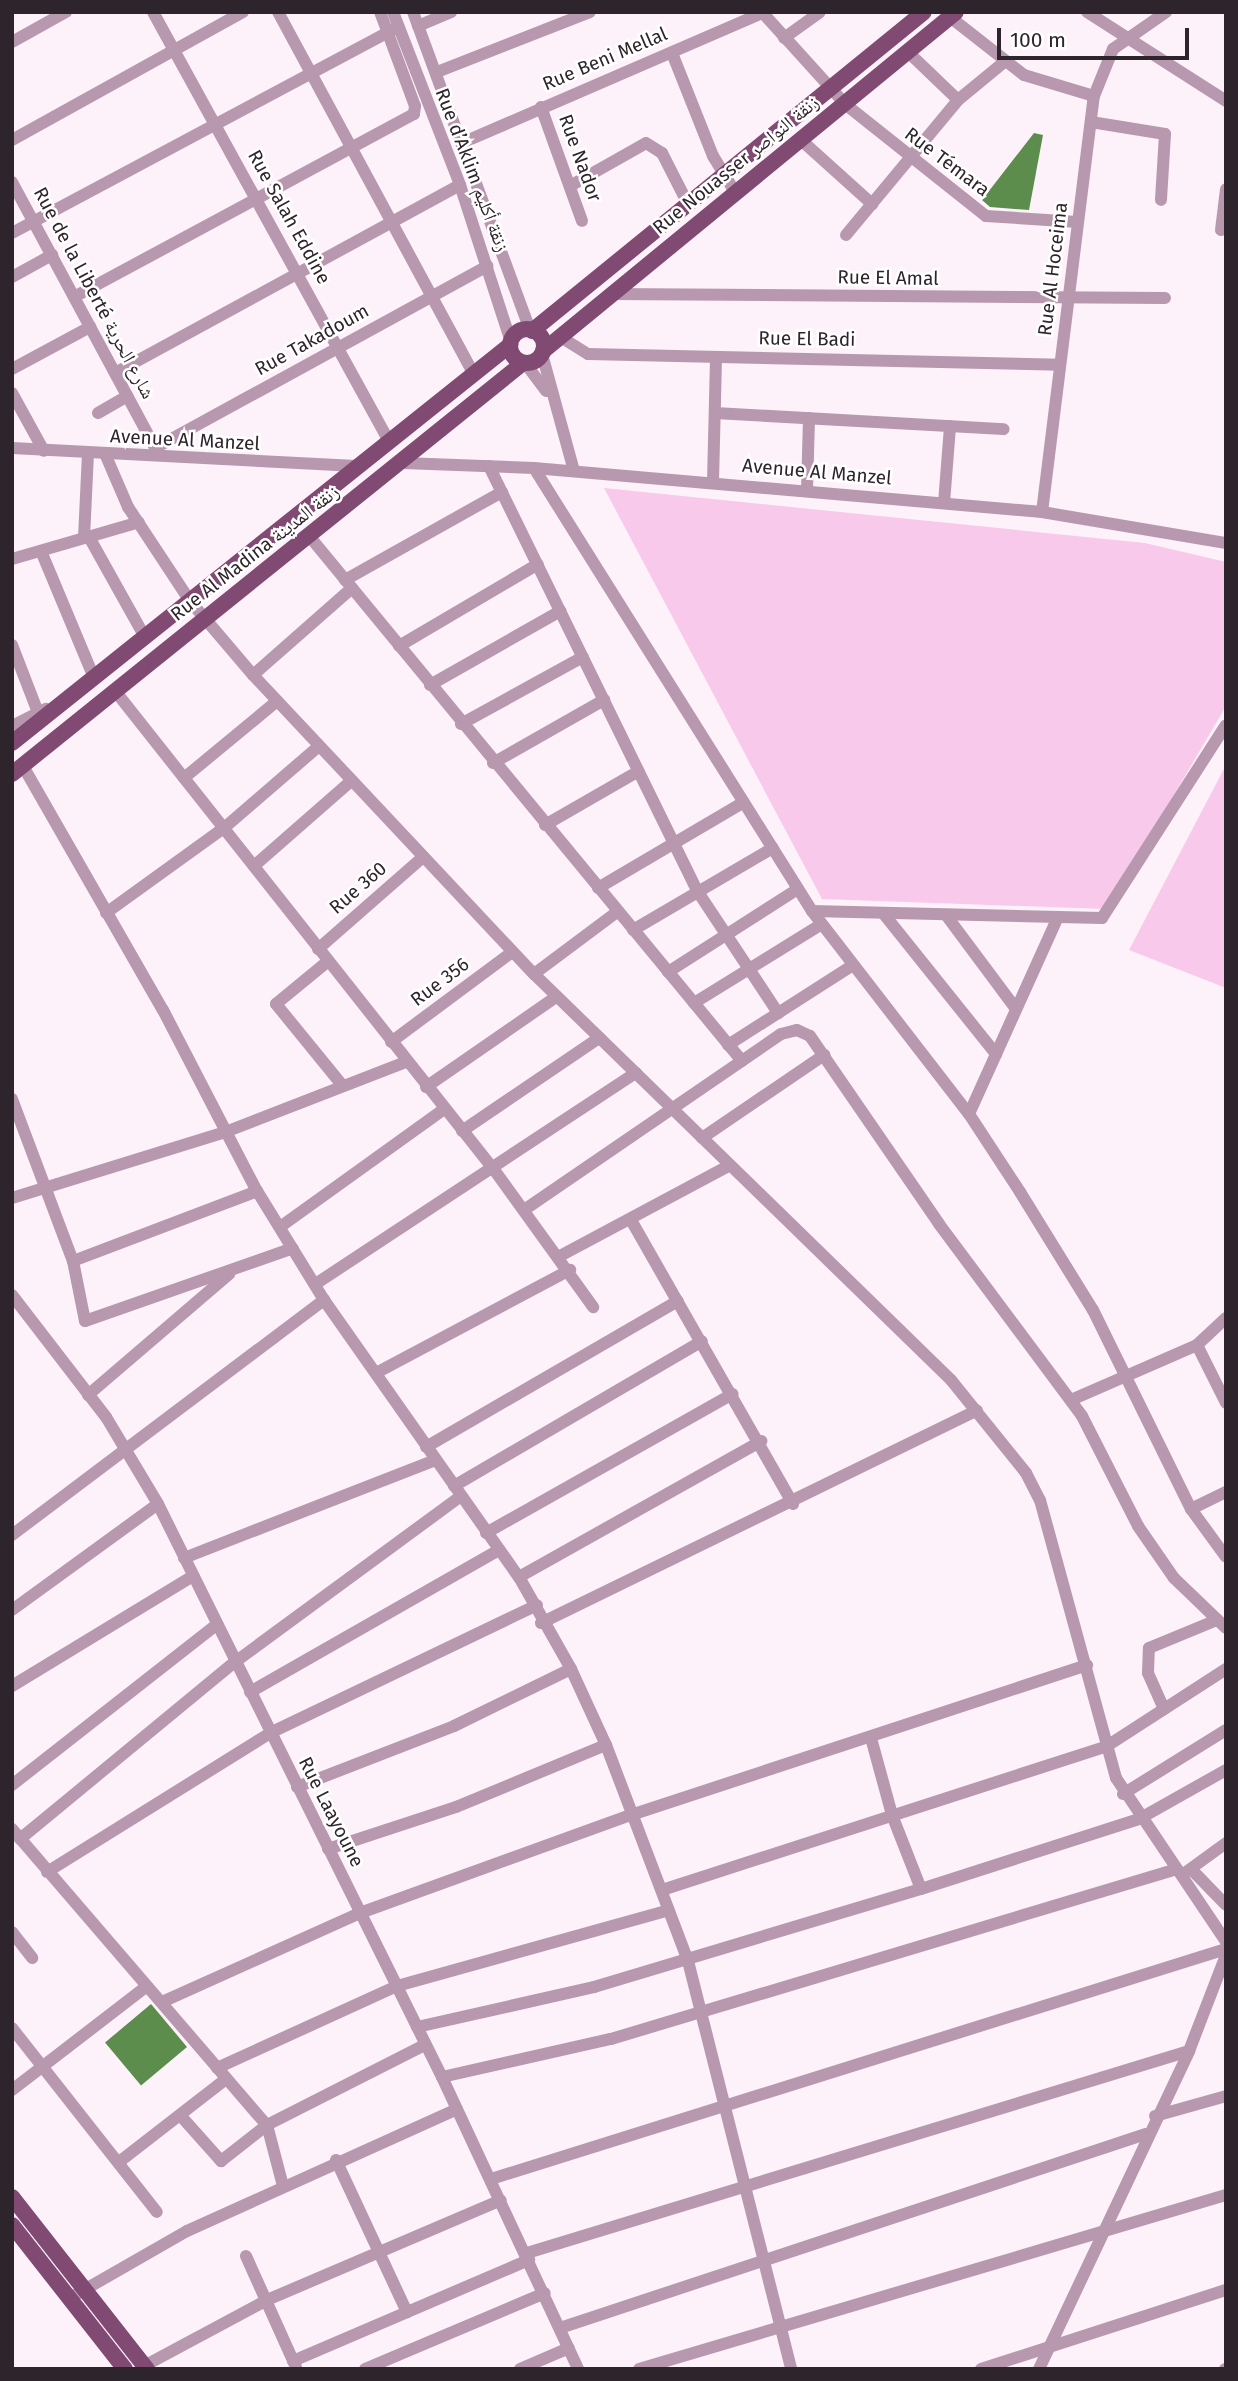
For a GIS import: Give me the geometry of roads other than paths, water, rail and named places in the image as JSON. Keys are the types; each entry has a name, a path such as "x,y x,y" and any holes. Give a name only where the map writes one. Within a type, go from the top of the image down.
{"main road":[{"name":"Rue Nouasser زنقة النواصر","path":"531,331 722,173 924,12"},
{"name":"Rue Nouasser زنقة النواصر","path":"542,352 559,335 953,15"},
{"path":"531,331 540,337 542,352 524,363 511,344 516,334 531,331"},
{"name":"Rue Al Madina زنقة المدينة","path":"12,743 40,716 94,678 511,344"},
{"name":"Rue Al Madina زنقة المدينة","path":"18,770 524,363"},
{"path":"12,2197 125,2369"},
{"path":"12,2225 146,2367"}],"street":[{"path":"12,41 66,12"},
{"name":"Rue Salah Eddine","path":"153,12 389,440"},
{"path":"12,140 243,12"},
{"path":"278,12 473,372"},
{"path":"74,297 415,112 393,30 380,12"},
{"name":"Rue d’Aklim زنقة أكليم","path":"393,12 393,30 460,185 511,344"},
{"name":"Rue d’Aklim زنقة أكليم","path":"414,12 464,142 531,331"},
{"path":"418,26 451,12"},
{"path":"436,72 590,12"},
{"path":"784,38 820,12"},
{"path":"1087,12 1125,41 1226,101"},
{"name":"Rue Al Hoceima","path":"1042,512 1094,96 1113,49 1166,12"},
{"name":"Rue Témara","path":"762,13 845,104 909,159 992,219 1078,222"},
{"name":"Rue Beni Mellal","path":"464,142 762,13"},
{"path":"953,15 1003,63 1046,85 1094,96"},
{"path":"12,233 393,30"},
{"path":"672,52 722,173 735,192"},
{"path":"908,52 958,100"},
{"path":"846,235 958,100 1003,63"},
{"name":"Rue Nador","path":"541,107 582,221"},
{"path":"1091,122 1165,134 1161,200"},
{"path":"801,140 872,204"},
{"path":"570,186 646,144 662,153 687,202"},
{"name":"Rue de la Liberté شارع الحرية","path":"12,182 162,460"},
{"path":"115,373 460,185"},
{"path":"1221,230 1226,189"},
{"path":"12,277 51,255"},
{"name":"Rue Takadoum","path":"155,448 488,266"},
{"name":"Rue El Amal","path":"610,294 1165,298"},
{"path":"12,369 90,327"},
{"name":"Rue El Badi","path":"559,335 588,354 1060,365"},
{"path":"542,352 549,396 574,471"},
{"path":"713,482 716,357"},
{"path":"524,363 549,396"},
{"path":"12,393 44,451"},
{"path":"98,413 127,396"},
{"path":"715,413 1004,429"},
{"path":"807,490 809,418"},
{"path":"944,503 950,426"},
{"name":"Avenue Al Manzel","path":"12,448 162,460 357,466"},
{"path":"88,454 86,538 145,637"},
{"path":"106,456 139,523 190,601 276,701 556,997 730,1164 977,1410 1040,1500 1107,1746 1123,1794 1139,1819 1183,1871 1226,1942"},
{"name":"Avenue Al Manzel","path":"403,463 574,471 1042,512 1226,543"},
{"path":"489,466 696,888 778,1013"},
{"path":"534,468 812,911 969,1114 1093,1310 1191,1509 1226,1557"},
{"path":"253,675 348,584 502,492"},
{"path":"12,559 139,523"},
{"path":"310,537 493,763 742,1061"},
{"path":"41,551 94,678"},
{"path":"399,646 538,564"},
{"path":"430,685 560,611"},
{"path":"12,645 40,716 12,726"},
{"path":"461,724 583,657"},
{"path":"116,692 406,1062 495,1171 570,1270 593,1307"},
{"path":"493,763 604,700"},
{"path":"184,778 276,701"},
{"path":"812,911 1058,917 1109,913 1226,725"},
{"path":"106,913 224,828 318,747"},
{"path":"18,770 106,913 228,1131 257,1191 317,1283 324,1300 486,1533 520,1577 537,1605 541,1623 571,1669 634,1814 688,1961 729,2109 791,2369"},
{"path":"545,825 639,771"},
{"path":"254,866 351,781"},
{"path":"598,888 744,802"},
{"path":"633,930 696,888 773,848"},
{"name":"Rue 360","path":"318,949 423,858"},
{"path":"668,972 798,889"},
{"path":"534,974 617,912"},
{"path":"883,913 996,1054"},
{"path":"946,915 1016,1009"},
{"path":"969,1114 1058,917"},
{"path":"694,1003 822,924"},
{"name":"Rue 356","path":"391,1042 512,952"},
{"path":"327,962 276,1004 342,1085"},
{"path":"728,1045 853,965"},
{"path":"426,1087 556,997"},
{"path":"524,1210 790,1030 810,1036 939,1224 1071,1400 1138,1526 1174,1578 1222,1624 1149,1648 1148,1673 1164,1709"},
{"path":"462,1131 600,1038"},
{"path":"702,1138 824,1055"},
{"path":"12,1198 228,1131 406,1062"},
{"path":"317,1283 495,1171 636,1073"},
{"path":"12,1099 73,1261 82,1317 88,1322 293,1248"},
{"path":"280,1227 444,1108"},
{"path":"558,1257 631,1220 730,1164"},
{"path":"73,1261 257,1191"},
{"path":"631,1220 761,1441 793,1504"},
{"path":"88,1395 235,1269"},
{"path":"376,1373 570,1270"},
{"name":"Rue Laayoune","path":"12,1295 129,1452 158,1504 442,2077 545,2293 578,2369"},
{"path":"12,1535 129,1452 324,1300"},
{"path":"426,1447 678,1301"},
{"path":"1071,1400 1124,1373 1196,1345 1226,1318"},
{"path":"283,2186 267,2125 16,1834 458,1491 702,1341"},
{"path":"1196,1345 1226,1404"},
{"path":"486,1533 733,1394"},
{"path":"541,1623 793,1504 977,1410"},
{"path":"520,1577 761,1441"},
{"path":"184,1558 435,1460"},
{"path":"1191,1509 1226,1492"},
{"path":"12,1610 158,1504"},
{"path":"250,1692 499,1550"},
{"path":"12,1686 192,1576"},
{"path":"47,1872 270,1733 537,1605"},
{"path":"12,1785 216,1625"},
{"path":"162,2003 360,1913 634,1814 1087,1665"},
{"path":"297,1787 454,1726 571,1669"},
{"path":"662,1890 1107,1746 1226,1670"},
{"path":"1123,1794 1226,1730"},
{"path":"871,1738 892,1815 922,1889"},
{"path":"328,1849 456,1807 606,1745"},
{"path":"417,2027 688,1961 922,1889 1139,1819 1226,1770"},
{"path":"442,2077 611,2039 702,2010 1183,1871 1226,1843"},
{"path":"1183,1871 1226,1905"},
{"path":"119,2162 180,2115 222,2074 397,1986 668,1910"},
{"path":"12,1932 32,1958"},
{"path":"491,2179 729,2109 1226,1949"},
{"path":"1039,2369 1146,2134 1189,2051 1226,1955"},
{"path":"12,2090 147,1986"},
{"path":"12,2028 157,2212"},
{"path":"180,2115 221,2161 267,2125 425,2045"},
{"path":"246,2256 295,2365 528,2257 1189,2051"},
{"path":"1155,2116 1226,2096"},
{"path":"76,2292 336,2160 457,2109"},
{"path":"560,2328 765,2256 1146,2134"},
{"path":"336,2160 407,2312"},
{"path":"639,2369 1103,2227 1226,2195"},
{"path":"146,2367 267,2300 501,2200"},
{"path":"981,2369 1226,2290"},
{"path":"365,2369 545,2293"},
{"path":"520,2369 569,2348"}]}
